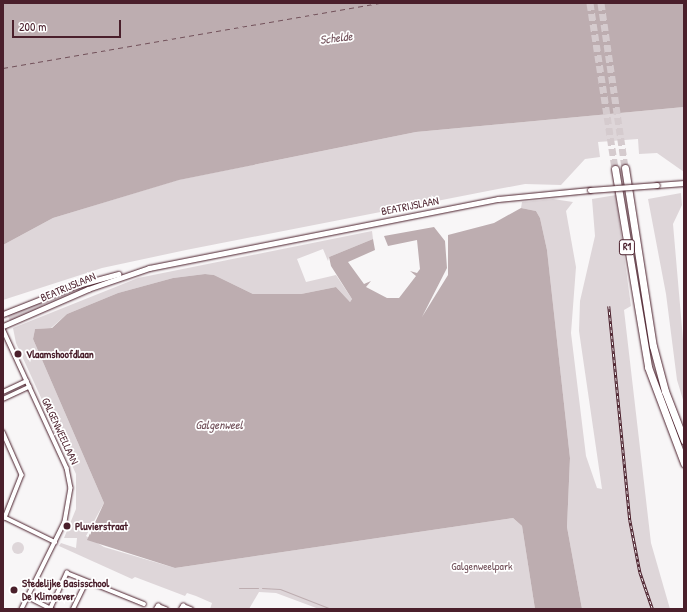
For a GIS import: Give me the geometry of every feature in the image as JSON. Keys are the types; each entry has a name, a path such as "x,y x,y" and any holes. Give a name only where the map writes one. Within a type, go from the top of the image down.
{"highway":[{"name":"R1","path":"625,168 653,346 684,440"},
{"name":"R1","path":"616,169 648,367 684,463"}],"street":[{"name":"BEATRIJSLAAN","path":"3,314 74,286 142,270 498,199 684,183"},
{"name":"BEATRIJSLAAN","path":"3,328 88,289 142,270"},
{"name":"GALGENWEELLAAN","path":"3,328 70,480 70,504 55,542 22,609"},
{"path":"3,392 27,381"},
{"path":"3,399 29,387"},
{"path":"3,432 20,469 22,482 4,517 55,542"},
{"path":"3,442 8,444"},
{"path":"28,597 51,609 67,573 86,582 144,604"},
{"path":"72,609 86,582"},
{"path":"156,609 158,606 166,609"},
{"path":"182,609 183,606 191,609"}],"green space":[{"path":"684,107 684,172 657,153 639,154 638,139 598,142 600,157 585,159 561,185 525,184 186,250 102,268 3,300 3,245 53,218 178,180 416,132"},
{"path":"681,193 682,205 673,224 684,351 684,403 677,380 666,294 648,199"},
{"path":"616,195 631,306 624,310 651,543 670,609 582,609 567,527 570,458 547,250 540,218 536,211 521,208 522,202 553,199 573,202 566,211 576,267 571,333 586,456 597,488 602,489 579,331 580,301 595,236 592,199"},
{"name":"Galgenweelpark","path":"372,231 373,239 329,257 328,261 323,249 297,259 306,282 336,275 352,299 350,302 336,287 301,294 253,294 214,275 205,274 173,278 118,293 67,314 51,328 35,329 33,339 104,503 86,536 104,547 175,568 513,518 522,526 535,609 319,609 276,593 259,592 249,609 210,609 212,603 196,596 187,593 185,596 135,577 132,579 59,546 61,543 76,548 77,538 64,538 76,509 76,474 16,343 13,328 138,278"},
{"path":"109,277 112,279 10,321 7,314"},
{"path":"16,542 20,542 24,548 20,554 16,554 12,550 12,546"}],"water":[{"name":"Schelde","path":"3,3 684,3 684,107 416,132 179,180 53,218 3,245"},
{"name":"Galgenweel","path":"521,208 536,211 540,218 547,250 570,458 567,527 582,609 535,609 522,526 513,518 175,568 87,540 104,503 33,339 35,329 52,328 67,314 118,293 173,278 205,274 214,275 253,294 301,294 336,287 350,302 352,299 331,266 329,257 373,239 375,250 348,262 364,284 371,281 366,287 387,298 399,298 416,276 410,271 417,273 420,269 417,240 388,246 384,236 434,227 445,241 447,268 422,317 448,275 448,235 494,223"}],"waterway":[{"path":"239,588 258,588"},
{"path":"262,588 280,589 331,609"}],"ferry route":[{"path":"3,68 379,3"}],"tunnel":[{"path":"590,3 615,169"},
{"path":"601,3 625,168"}],"railway":[{"path":"609,306 630,520 640,572 653,609"}],"place":[{"name":"Vlaamshoofdlaan","path":"18,354"},
{"name":"Pluvierstraat","path":"67,526"},
{"name":"Stedelijke Basisschool De Klimoever","path":"14,590"}]}
